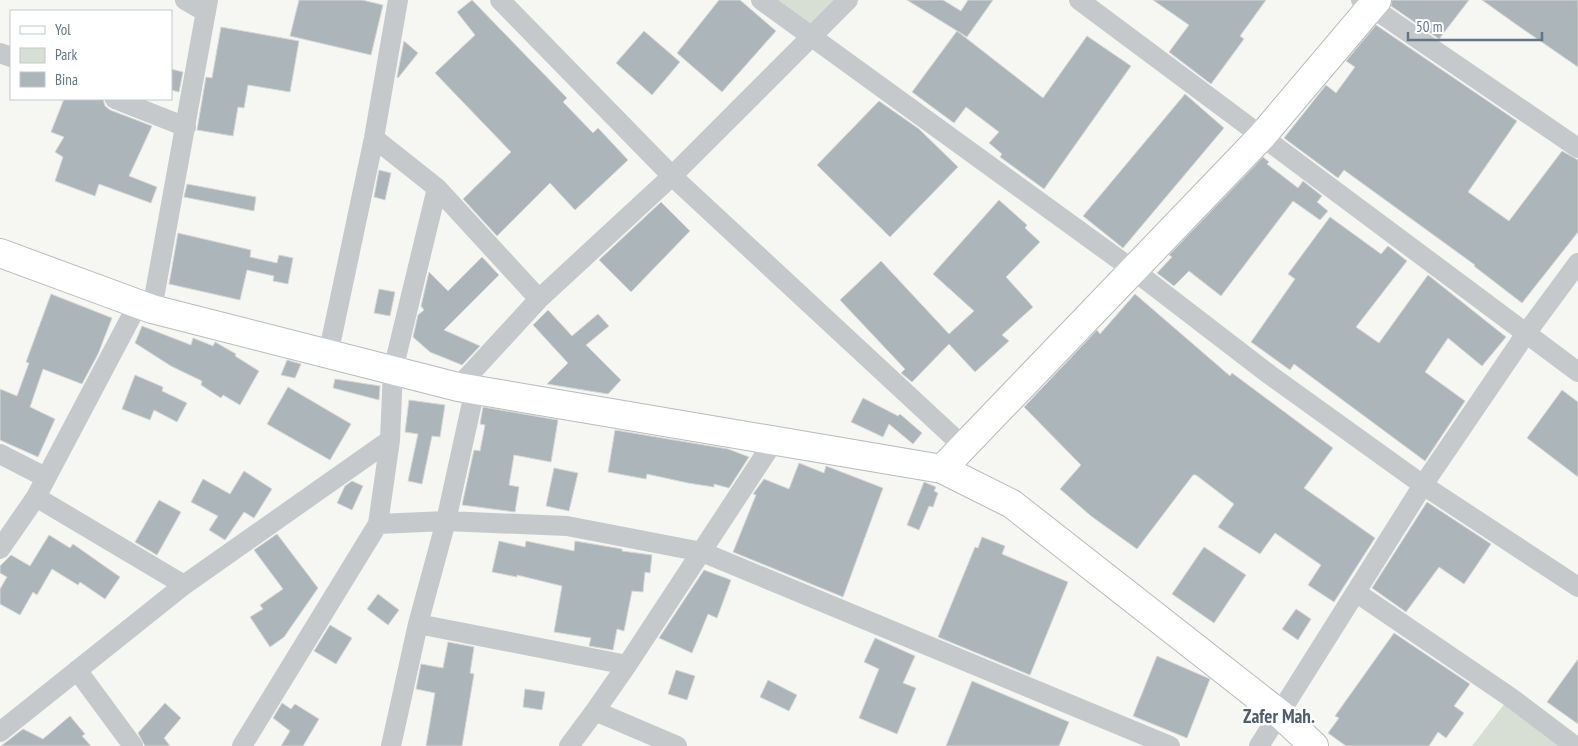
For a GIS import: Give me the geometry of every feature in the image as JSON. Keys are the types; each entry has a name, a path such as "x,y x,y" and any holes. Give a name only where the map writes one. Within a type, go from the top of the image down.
{"street":[{"path":"0,549 36,497 45,477 145,307 186,127 207,6 185,0"},
{"path":"328,355 374,138 398,0"},
{"path":"500,0 672,176 963,446"},
{"path":"761,0 1132,269 1270,375 1423,485 1578,587"},
{"path":"394,745 418,624 446,521 467,388 539,299 672,176 848,0"},
{"path":"1080,0 1527,332 1578,372"},
{"path":"942,469 1132,269 1262,136 1370,2 1578,148"},
{"path":"118,100 186,127"},
{"path":"374,138 437,188 539,299"},
{"path":"242,746 378,524 390,440 393,370 437,188"},
{"path":"0,253 145,307 328,355 467,388 942,469 1012,504 1280,714 1314,746"},
{"path":"1259,746 1357,593 1423,485 1527,332 1578,263"},
{"path":"0,732 184,585 390,440"},
{"path":"569,746 627,665 774,441"},
{"path":"0,454 45,477"},
{"path":"36,497 184,585"},
{"path":"378,524 446,521 567,526 702,552 1170,746"},
{"path":"1357,593 1510,696 1575,746"},
{"path":"418,624 627,665"},
{"path":"77,670 132,746"},
{"path":"595,711 677,746"}],"green space":[{"path":"761,0 848,0 812,36"},
{"path":"1509,698 1571,746 1472,746"}],"building":[{"path":"299,0 362,0 383,5 371,55 290,36"},
{"path":"472,0 567,98 563,102 593,133 598,128 628,160 575,210 550,183 497,236 463,199 511,152 435,73 475,35 457,12"},
{"path":"719,0 740,0 776,31 722,92 677,53"},
{"path":"907,0 943,0 961,11 968,0 993,0 967,37"},
{"path":"1153,0 1266,0 1240,36 1244,39 1211,84 1169,52 1189,25"},
{"path":"1392,0 1469,0 1439,39 1391,6"},
{"path":"1482,0 1578,0 1578,67 1517,25"},
{"path":"1376,25 1517,121 1468,192 1509,221 1562,151 1578,160 1578,232 1522,303 1475,265 1344,170 1338,178 1284,138 1326,85 1336,93 1355,67 1346,61"},
{"path":"221,27 299,41 290,92 248,85 244,108 238,107 233,136 197,130 206,77 212,78"},
{"path":"644,31 680,62 652,95 616,63"},
{"path":"957,31 1043,98 1087,36 1131,66 1044,189 1000,157 1002,154 989,143 999,132 966,107 954,123 912,92"},
{"path":"404,41 418,53 398,78 397,77"},
{"path":"172,69 183,72 179,92 172,90"},
{"path":"1185,94 1224,128 1123,248 1083,216"},
{"path":"64,100 103,100 105,106 110,110 152,126 129,176 157,187 151,203 99,184 95,196 55,181 63,157 55,152 64,137 51,132"},
{"path":"879,101 919,129 958,167 890,237 817,165"},
{"path":"1263,157 1269,162 1267,164 1298,188 1303,181 1322,196 1317,202 1328,211 1320,220 1293,201 1221,296 1189,271 1174,286 1157,273 1172,257 1169,255"},
{"path":"379,170 391,173 385,200 374,197"},
{"path":"187,184 256,197 254,211 184,197"},
{"path":"999,200 1027,225 1025,228 1040,242 1006,277 1033,307 1002,335 1009,341 975,372 949,344 912,382 901,373 905,369 840,300 881,261 949,334 974,311 933,274"},
{"path":"661,202 690,231 631,292 599,260"},
{"path":"1330,217 1381,254 1388,246 1407,261 1356,327 1379,343 1428,275 1506,337 1482,366 1448,338 1425,372 1465,401 1425,461 1294,364 1290,370 1251,342 1295,279 1288,274"},
{"path":"178,233 251,250 250,257 277,263 279,255 293,258 288,284 273,281 274,276 247,270 240,300 169,284"},
{"path":"482,257 499,275 444,330 480,346 462,365 430,352 413,337 418,315 424,310 421,306 429,272 448,291"},
{"path":"379,289 395,292 390,316 374,313"},
{"path":"51,294 112,318 98,354 82,384 43,369 30,407 55,419 38,457 0,440 0,389 17,396 29,363 26,362"},
{"path":"1135,294 1230,376 1232,373 1333,448 1304,488 1375,538 1334,602 1308,585 1321,565 1275,533 1260,554 1218,527 1234,504 1196,475 1193,475 1137,549 1091,516 1060,489 1081,465 1024,407 1097,330 1100,334"},
{"path":"548,310 572,336 598,314 609,326 586,345 621,380 608,394 547,384 568,363 533,325"},
{"path":"142,326 191,345 193,338 213,346 215,342 236,354 235,356 259,371 240,405 223,395 221,398 201,385 202,381 171,366 135,343"},
{"path":"287,360 301,364 295,378 281,375"},
{"path":"135,375 163,387 162,391 187,403 177,422 154,410 150,420 122,409"},
{"path":"335,379 380,386 379,400 333,388"},
{"path":"288,387 351,424 330,460 267,424"},
{"path":"1562,390 1578,402 1578,477 1527,438"},
{"path":"863,398 898,416 900,414 922,433 913,444 889,424 883,437 851,422"},
{"path":"409,400 445,405 440,437 432,436 422,484 408,481 418,434 405,432"},
{"path":"483,407 558,420 551,462 514,455 509,485 519,487 515,512 462,505 474,450 480,451 485,425 480,424"},
{"path":"615,430 728,449 749,457 729,488 714,484 714,487 688,483 647,474 646,479 608,472"},
{"path":"799,463 824,473 826,466 883,488 843,597 733,552 756,495 753,494 764,479 789,489"},
{"path":"554,468 578,473 569,511 546,506"},
{"path":"244,471 272,489 254,518 244,512 225,540 209,530 218,516 191,502 203,479 230,494"},
{"path":"352,481 363,486 352,510 337,503 345,486"},
{"path":"924,482 936,487 934,491 938,493 933,507 929,506 919,530 907,525"},
{"path":"159,500 181,512 157,555 135,542"},
{"path":"1427,502 1491,544 1464,584 1439,567 1406,612 1372,588"},
{"path":"277,534 318,588 284,637 270,647 250,617 263,609 260,605 283,589 254,550"},
{"path":"49,535 70,548 73,544 120,577 105,599 80,582 78,585 52,569 37,595 33,592 20,615 0,604 0,589 7,577 0,573 0,566 11,555 30,566"},
{"path":"982,537 1005,546 1002,554 1068,582 1030,675 938,637 975,547 978,548"},
{"path":"499,541 525,547 526,541 574,551 575,541 652,555 650,573 645,572 643,592 632,591 624,631 617,629 613,650 589,646 591,638 554,632 562,586 517,575 517,577 492,572"},
{"path":"1204,547 1246,575 1214,623 1172,594"},
{"path":"704,570 731,580 717,618 708,614 692,653 659,638"},
{"path":"378,594 399,610 388,625 367,609"},
{"path":"1296,609 1311,619 1298,640 1282,629"},
{"path":"330,625 352,638 336,664 314,651"},
{"path":"1394,633 1470,684 1454,706 1464,713 1446,738 1438,732 1429,746 1346,746 1328,733 1339,718 1335,716"},
{"path":"875,638 915,656 903,683 916,688 897,734 859,718 879,669 864,662"},
{"path":"448,642 474,647 470,673 474,674 462,746 426,746 435,693 416,689 421,664 443,668"},
{"path":"1157,656 1210,679 1187,738 1133,716"},
{"path":"1578,659 1578,724 1547,702"},
{"path":"676,670 695,676 687,700 668,694"},
{"path":"768,680 797,695 789,711 760,697"},
{"path":"972,681 1069,722 1059,746 946,746"},
{"path":"525,689 545,692 542,710 523,707"},
{"path":"165,703 181,718 164,738 170,746 145,746 138,733"},
{"path":"282,703 291,709 295,704 319,719 303,746 281,746 290,731 273,718"},
{"path":"70,716 85,734 82,736 91,746 1,746 23,729 43,739"}],"district":[{"name":"Zafer Mah.","path":"1279,716"}]}
